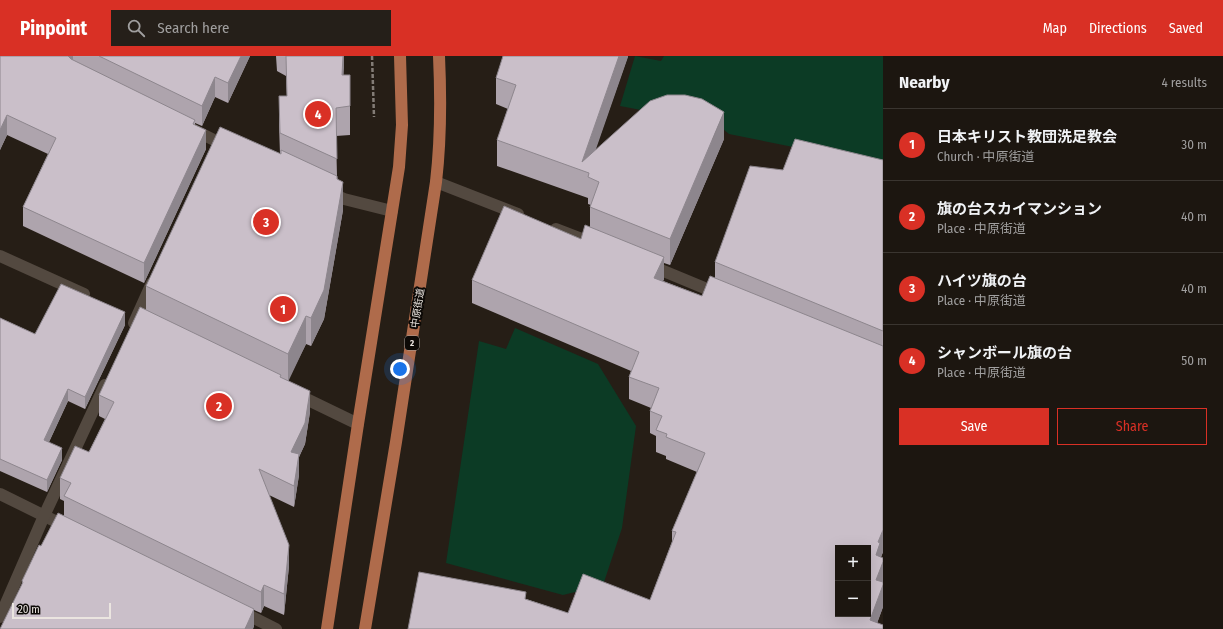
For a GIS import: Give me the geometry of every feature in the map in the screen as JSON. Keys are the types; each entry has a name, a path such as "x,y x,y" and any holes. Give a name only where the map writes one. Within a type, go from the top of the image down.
{"main road":[{"path":"327,629 399,167 402,125 400,56"},
{"name":"中原街道","path":"365,629 396,442 436,182 440,150 441,107 439,56"}],"street":[{"path":"184,125 219,145"},
{"path":"436,182 526,217"},
{"path":"316,186 344,199 392,211"},
{"path":"548,226 608,249"},
{"path":"0,256 93,298"},
{"path":"637,260 731,299"},
{"path":"130,332 156,276"},
{"path":"0,617 44,516 110,374"},
{"path":"282,388 358,424"},
{"path":"0,494 80,533"},
{"path":"227,605 276,629"}],"path":[{"path":"372,56 374,117"}],"green space":[{"path":"635,56 661,61 664,56 883,56 883,165 729,134 716,123 620,106"},
{"path":"515,328 598,364 636,426 622,528 603,585 563,595 446,563 479,341 506,349"}],"building":[{"path":"0,56 68,56 71,59 195,120 193,124 206,130 144,263 23,207 56,138 7,115 0,130"},
{"path":"99,56 241,56 228,83 215,77 202,106"},
{"path":"286,56 343,56 342,75 350,75 350,106 336,108 337,159 280,133 279,96 287,96"},
{"path":"503,56 619,56 582,162 650,101 667,95 685,95 702,99 724,112 670,239 590,207 599,182 588,177 589,173 497,140 516,85 496,78"},
{"path":"220,127 281,154 281,150 337,176 337,179 343,182 324,290 311,318 306,316 288,354 146,286"},
{"path":"795,139 883,160 883,331 715,262 750,166 783,170"},
{"path":"504,206 581,239 585,225 664,257 654,278 702,296 710,276 883,346 883,530 878,542 880,543 876,555 883,558 883,562 876,580 883,582 883,585 870,620 883,625 883,629 408,629 419,572 526,592 525,599 568,613 583,574 650,600 676,532 672,531 705,453 666,437 667,434 656,430 662,416 650,411 659,388 629,377 639,352 472,280"},
{"path":"61,284 125,312 85,397 68,389 44,440 62,448 47,480 0,459 0,318 35,334"},
{"path":"140,307 281,375 280,377 310,391 305,423 291,452 299,454 294,486 259,469 289,545 284,594 264,585 261,592 64,496 71,483 60,478 75,446 89,452 114,402 99,395"},
{"path":"58,513 254,609 245,629 0,629 39,545 41,546"}],"place":[{"name":"シャンボール旗の台","path":"318,114"},
{"name":"ハイツ旗の台","path":"266,222"},
{"name":"日本キリスト教団洗足教会","path":"283,309"},
{"name":"旗の台スカイマンション","path":"219,406"}]}
